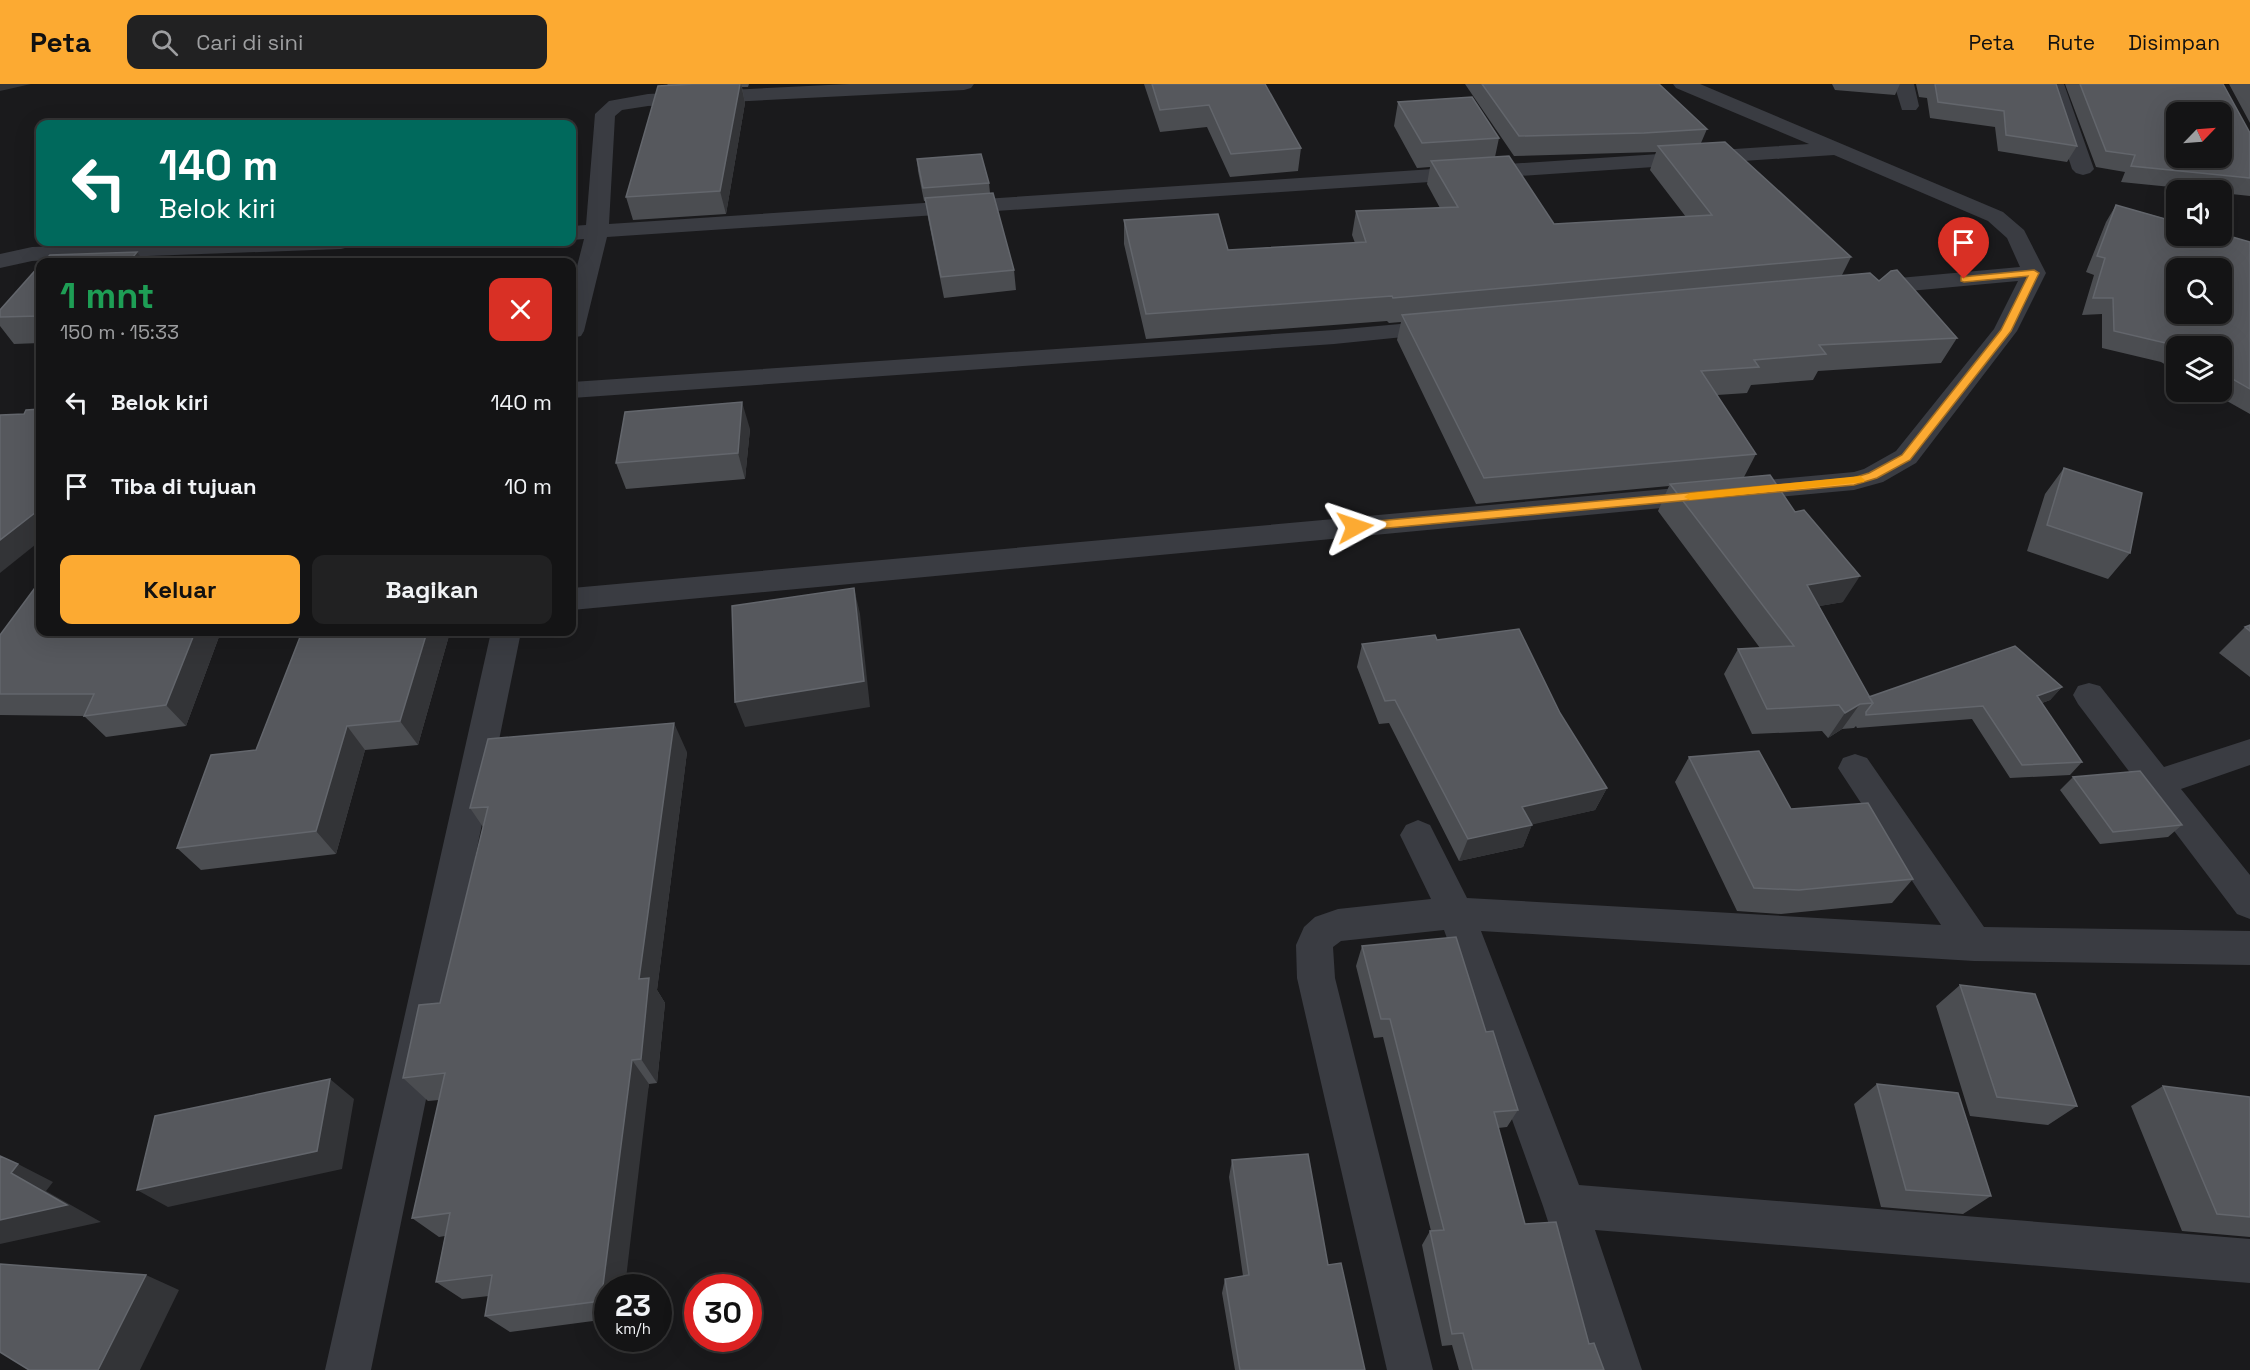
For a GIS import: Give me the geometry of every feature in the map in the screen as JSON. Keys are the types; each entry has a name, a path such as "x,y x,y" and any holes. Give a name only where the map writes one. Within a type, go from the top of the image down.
{"street":[{"path":"615,84 632,102"},
{"path":"576,315 597,232 605,114 611,107 632,102 964,84"},
{"path":"1683,84 1995,216 2013,228 2034,273"},
{"path":"1904,84 1909,106"},
{"path":"2054,84 2083,169"},
{"path":"576,232 1838,148"},
{"path":"0,261 32,254 230,246"},
{"path":"1844,290 2034,273"},
{"path":"576,599 1854,482 1873,476 1906,457 2006,331 2034,273"},
{"path":"576,390 1322,338 1464,325"},
{"path":"348,1370 505,636"},
{"path":"2089,695 2250,903"},
{"path":"2157,783 2250,752"},
{"path":"1855,768 1974,944"},
{"path":"1418,835 1456,913 1565,1206 1619,1370"},
{"path":"1410,1370 1316,978 1314,946 1316,938 1338,925 1456,913 1974,944 2250,948"},
{"path":"1565,1206 2250,1261"}],"building":[{"path":"740,84 720,191 626,197 658,86"},
{"path":"1152,84 1265,84 1301,148 1231,154 1209,105 1160,110"},
{"path":"1482,84 1659,84 1707,129 1519,136"},
{"path":"1935,84 2056,84 2077,146 2006,135 2004,111 1938,102"},
{"path":"2080,84 2223,84 2250,133 2250,178 2131,166 2135,155 2106,151"},
{"path":"1472,97 1499,138 1422,143 1398,102"},
{"path":"1725,142 1851,257 1393,298 1392,296 1146,314 1124,220 1218,214 1228,250 1366,242 1356,211 1458,207 1431,161 1509,156 1554,224 1712,215 1658,146"},
{"path":"981,154 989,183 923,188 917,159"},
{"path":"993,193 1014,270 941,277 925,198"},
{"path":"2116,205 2166,219 2166,246 2232,246 2232,237 2250,242 2250,389 2232,379 2232,336 2166,336 2166,343 2114,331 2113,298 2093,298 2105,258 2097,256"},
{"path":"137,252 132,258 47,258 50,255"},
{"path":"36,270 36,316 0,317 0,310"},
{"path":"1897,270 1957,338 1819,345 1826,354 1754,360 1759,367 1701,371 1756,454 1484,478 1402,315 1870,273 1879,281 1891,271"},
{"path":"742,402 738,453 616,463 625,412"},
{"path":"36,409 36,512 0,540 0,415 24,414 26,410"},
{"path":"2064,468 2142,493 2130,553 2047,525"},
{"path":"1770,475 1795,512 1804,510 1860,576 1807,585 1873,703 1860,704 1845,713 1839,705 1767,709 1738,649 1794,646 1670,484"},
{"path":"36,586 36,636 193,636 166,705 84,716 94,694 0,694 0,635"},
{"path":"854,588 864,681 735,702 732,606"},
{"path":"1519,629 1560,713 1607,788 1522,807 1532,825 1468,839 1395,700 1385,701 1362,644 1435,635 1437,640"},
{"path":"300,636 426,636 400,721 347,726 316,831 177,848 211,755 256,750"},
{"path":"2015,646 2062,687 2037,696 2082,762 2022,765 1983,706 1866,715 1873,703 1869,697"},
{"path":"674,723 639,979 649,978 641,1059 632,1060 604,1274 594,1274 594,1302 485,1316 492,1275 436,1282 450,1213 412,1218 445,1073 403,1078 419,1005 440,1003 488,807 470,808 488,739"},
{"path":"1759,751 1791,809 1868,803 1913,879 1799,890 1754,888 1689,757"},
{"path":"2140,771 2182,825 2113,832 2073,777"},
{"path":"1456,937 1486,1032 1493,1031 1518,1110 1494,1112 1525,1224 1556,1222 1589,1344 1594,1343 1604,1370 1473,1370 1463,1333 1452,1334 1430,1231 1444,1230 1390,1019 1381,1019 1362,946"},
{"path":"1960,985 2035,994 2077,1106 1997,1097"},
{"path":"330,1079 317,1151 137,1190 155,1116"},
{"path":"1877,1084 1958,1093 1991,1196 1906,1190"},
{"path":"2163,1086 2250,1097 2250,1217 2217,1214"},
{"path":"1308,1154 1328,1265 1341,1263 1365,1370 1240,1370 1225,1279 1249,1275 1232,1160"},
{"path":"0,1156 18,1164 11,1173 67,1205 0,1220"},
{"path":"0,1264 146,1275 98,1370 29,1370 0,1352"}],"slow traffic":[{"path":"1690,497 1860,480"}],"route":[{"path":"1355,527 1854,482 1873,476 1906,457 2006,331 2034,273 1964,279"}]}
